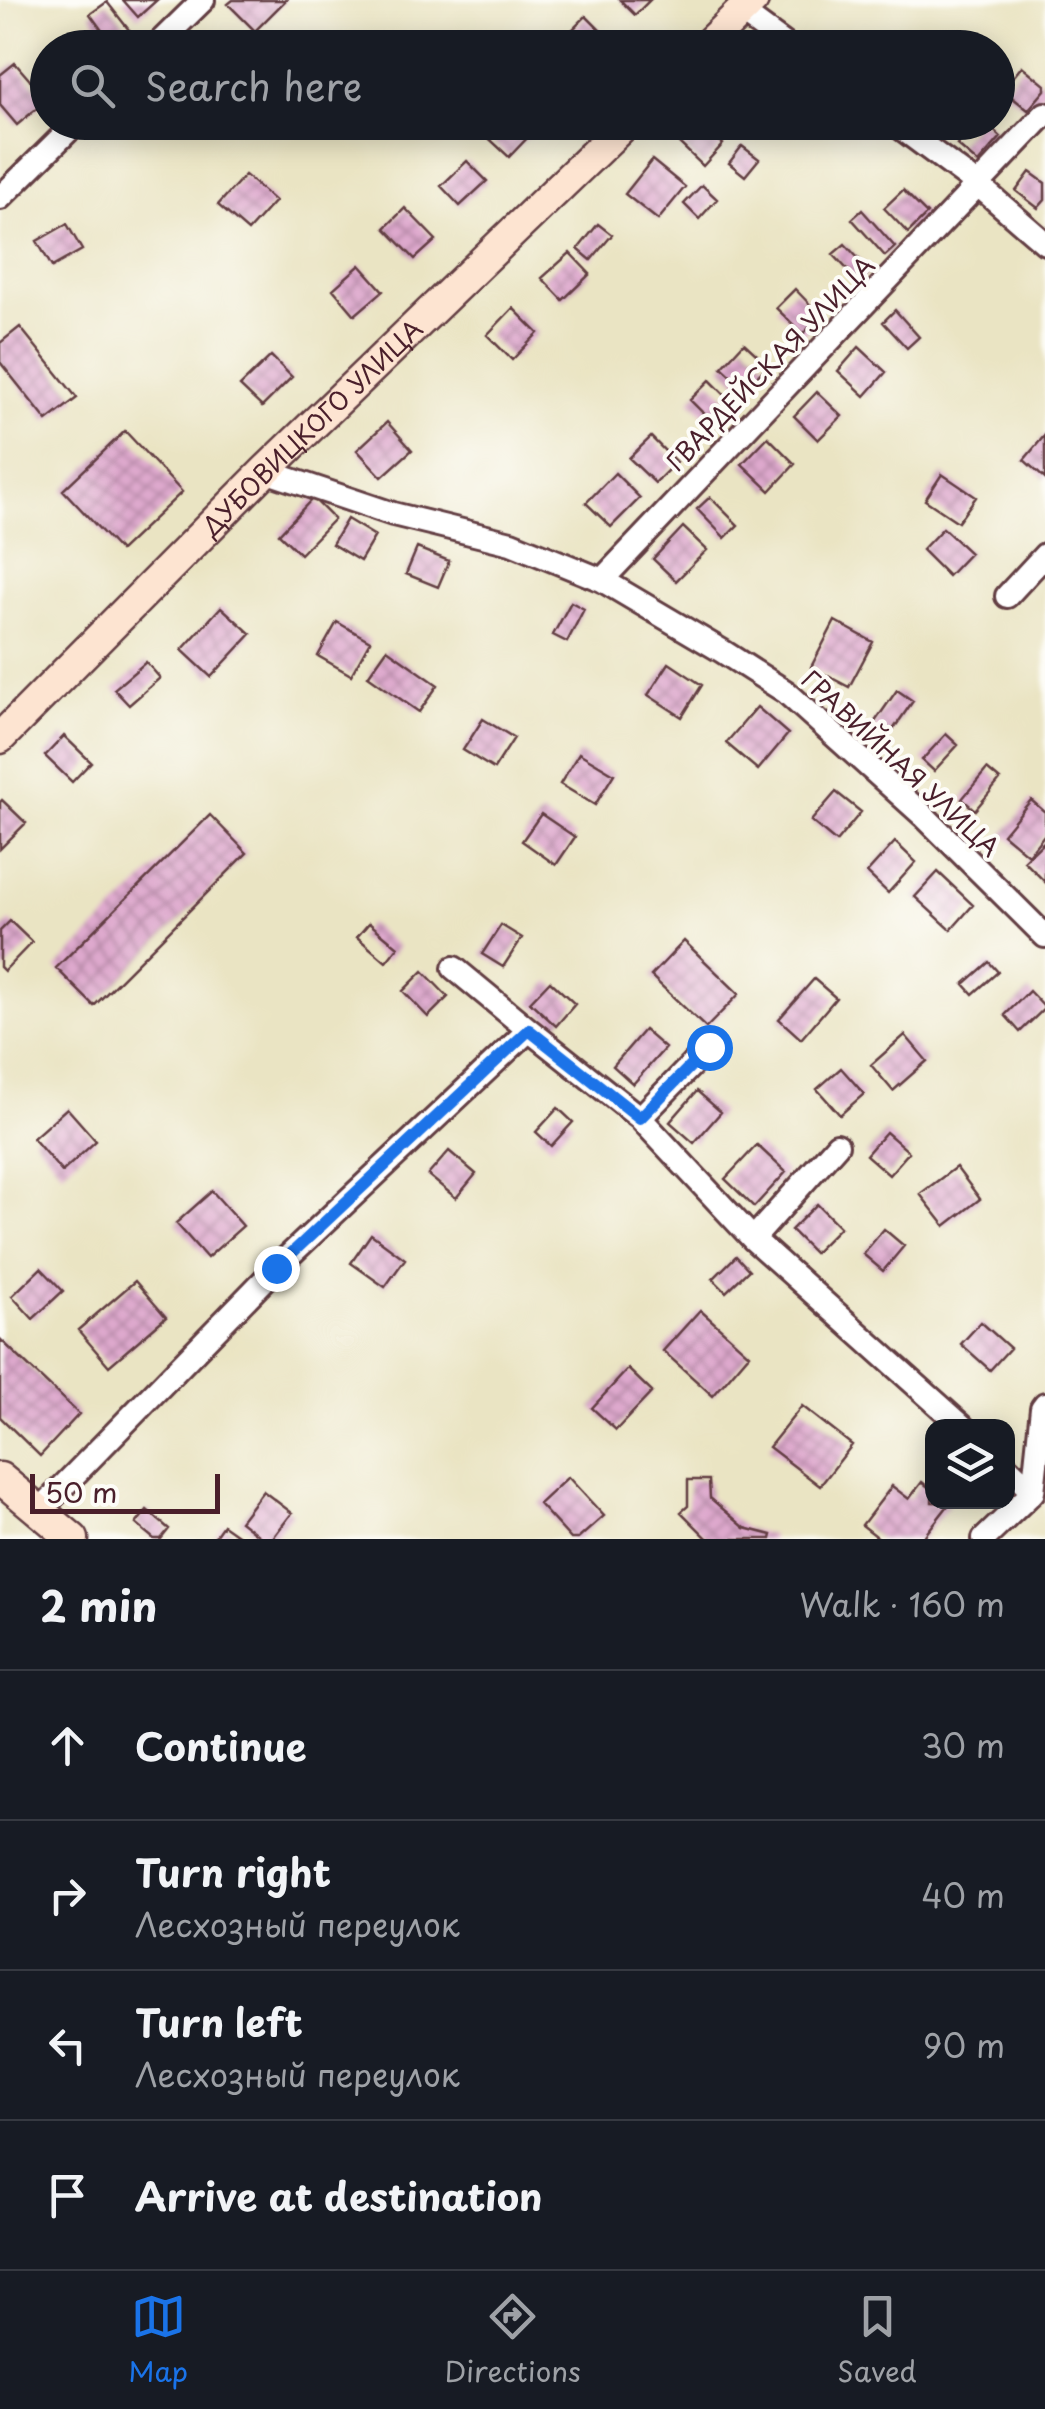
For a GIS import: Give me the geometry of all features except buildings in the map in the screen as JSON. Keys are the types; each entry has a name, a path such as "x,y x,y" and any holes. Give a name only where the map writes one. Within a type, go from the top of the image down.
{"street":[{"path":"172,30 203,0"},
{"path":"722,30 747,6 772,30"},
{"name":"ГВАРДЕЙСКАЯ УЛИЦА","path":"602,580 1045,114"},
{"path":"0,198 60,140"},
{"name":"ДУБОВИЦКОГО УЛИЦА","path":"0,738 265,471 609,140"},
{"path":"917,140 978,185 1045,244"},
{"name":"ГРАВИЙНАЯ УЛИЦА","path":"265,471 393,514 511,543 602,580 722,651 786,692 924,816 1045,936"},
{"path":"1007,596 1045,555"},
{"path":"454,968 640,1118 753,1239 954,1419"},
{"path":"39,1511 276,1268 529,1030"},
{"path":"640,1118 709,1047"},
{"path":"753,1239 837,1145"},
{"path":"984,1539 1033,1492 1045,1404"},
{"path":"1015,1475 1033,1492"},
{"path":"0,1478 73,1539"}],"route":[{"path":"276,1268 529,1030 640,1118 709,1047"}]}
